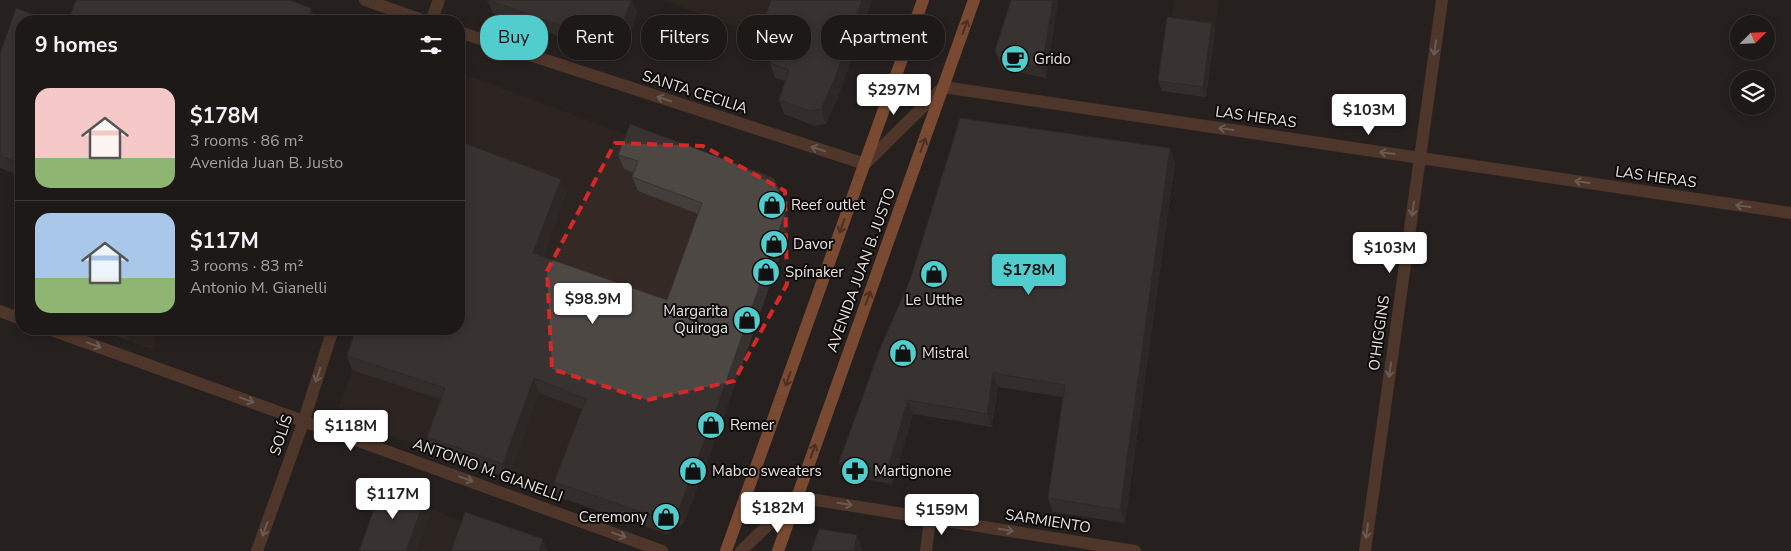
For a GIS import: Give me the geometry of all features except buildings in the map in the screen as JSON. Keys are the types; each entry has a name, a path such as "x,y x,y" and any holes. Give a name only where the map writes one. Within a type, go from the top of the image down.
{"main road":[{"path":"726,551 923,0"},
{"name":"AVENIDA JUAN B. JUSTO","path":"778,551 974,0"}],"street":[{"path":"365,0 408,15"},
{"path":"433,15 439,0"},
{"name":"O'HIGGINS","path":"1364,551 1442,0"},
{"name":"SANTA CECILIA","path":"465,34 865,164"},
{"path":"865,164 943,87"},
{"name":"LAS HERAS","path":"943,87 1791,213"},
{"path":"0,311 15,317"},
{"name":"ANTONIO M. GIANELLI","path":"66,335 662,551"},
{"name":"SOLÍS","path":"257,551 304,420 331,335"},
{"path":"740,551 797,497"},
{"name":"SARMIENTO","path":"797,497 1135,551"},
{"path":"926,551 930,518"}],"highlighted area":[{"path":"615,143 703,146 785,191 787,284 734,381 647,400 552,369 547,271"}],"shaded area":[{"path":"662,0 782,0 777,15 737,15 737,27 727,23 727,15 704,15"},
{"path":"1174,0 1219,0 1206,97 1162,91"},
{"path":"472,77 724,171 673,314 750,343 724,416 664,395 620,519 344,419 339,407 365,335 465,335 465,81"},
{"path":"114,335 158,335 152,349"},
{"path":"431,509 470,525 546,551 368,551"}],"place":[{"name":"Grido","path":"1015,59"},
{"name":"Reef outlet","path":"772,205"},
{"name":"Davor","path":"774,244"},
{"name":"Spínaker","path":"766,272"},
{"name":"Le Utthe","path":"934,274"},
{"name":"Margarita Quiroga","path":"747,320"},
{"name":"Mistral","path":"903,353"},
{"name":"Remer","path":"711,425"},
{"name":"Mabco sweaters","path":"693,471"},
{"name":"Martignone","path":"855,471"},
{"name":"Ceremony","path":"666,517"}]}
